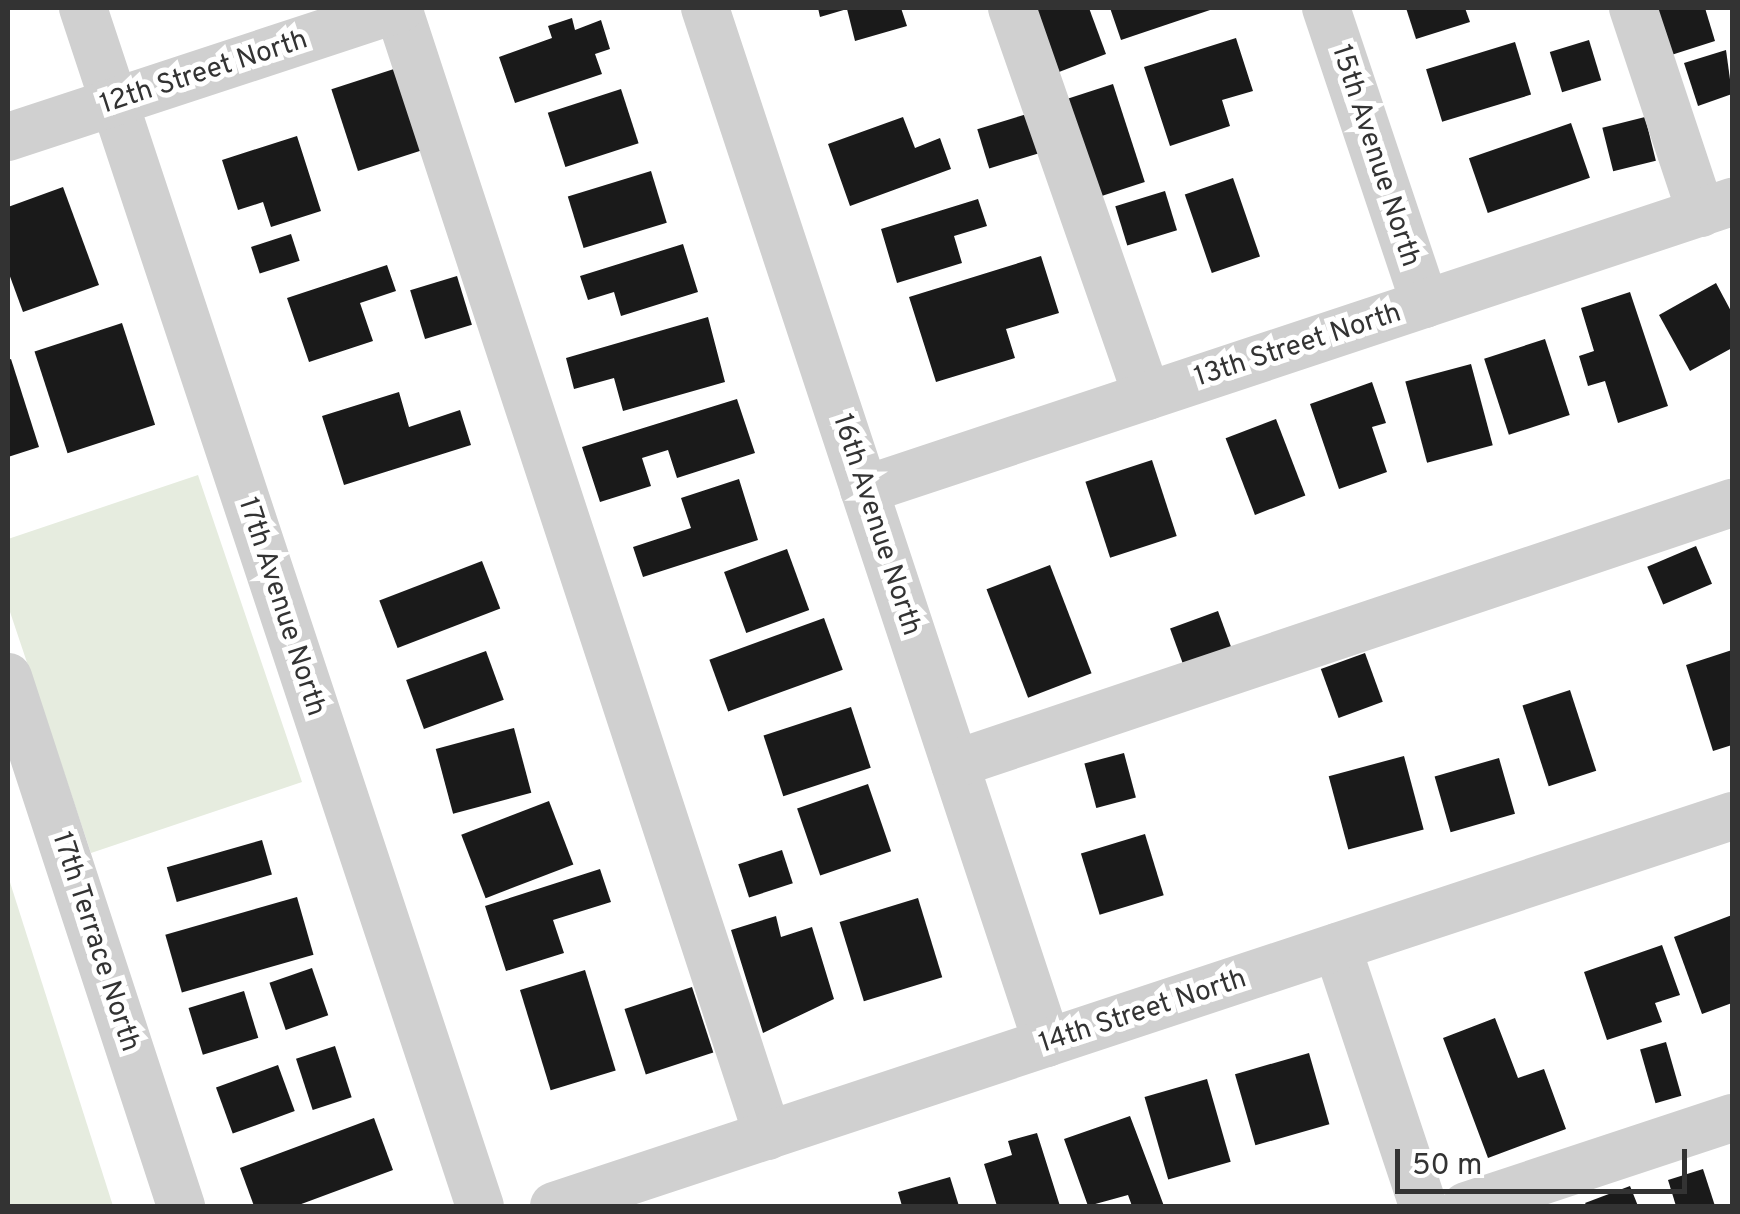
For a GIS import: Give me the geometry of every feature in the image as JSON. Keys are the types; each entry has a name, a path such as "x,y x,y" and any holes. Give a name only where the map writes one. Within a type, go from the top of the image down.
{"street":[{"name":"17th Avenue North","path":"83,8 480,1206"},
{"name":"12th Street North","path":"8,137 399,8"},
{"path":"399,8 768,1136"},
{"name":"16th Avenue North","path":"704,8 1048,1044"},
{"path":"1012,8 1147,396"},
{"name":"15th Avenue North","path":"1326,8 1425,304"},
{"path":"1633,8 1717,208"},
{"name":"13th Street North","path":"864,490 1717,208"},
{"path":"956,764 1732,503"},
{"name":"17th Terrace North","path":"8,677 25,784 181,1206"},
{"name":"14th Street North","path":"554,1206 1732,816"},
{"path":"1337,948 1423,1206"},
{"path":"1466,1206 1732,1118"}],"shaded area":[{"path":"198,475 302,782 91,853 8,606 8,539"},
{"path":"8,876 113,1206 8,1206"}],"building":[{"path":"818,8 901,8 907,26 855,41 847,9 820,17"},
{"path":"1035,8 1089,8 1106,54 1059,72"},
{"path":"1110,8 1216,8 1121,40"},
{"path":"1406,8 1465,8 1470,22 1416,39"},
{"path":"1650,8 1705,8 1715,41 1665,57"},
{"path":"572,18 575,30 601,20 610,49 595,54 602,74 515,103 499,57 552,38 548,26"},
{"path":"1236,38 1253,91 1222,100 1230,126 1170,146 1144,67"},
{"path":"1589,40 1601,80 1562,92 1550,52"},
{"path":"1515,42 1531,95 1442,122 1426,69"},
{"path":"1726,50 1732,94 1698,106 1684,63"},
{"path":"397,68 424,150 358,171 331,89"},
{"path":"1113,84 1145,182 1100,196 1068,99"},
{"path":"621,89 639,143 565,167 548,113"},
{"path":"1027,114 1039,153 989,168 977,129"},
{"path":"903,117 915,148 940,138 951,169 850,206 828,144"},
{"path":"1645,117 1656,161 1613,171 1602,128"},
{"path":"1571,123 1590,178 1488,213 1469,158"},
{"path":"297,136 321,211 271,227 263,202 238,210 222,160"},
{"path":"651,171 667,223 584,248 568,196"},
{"path":"1233,178 1260,256 1212,273 1185,195"},
{"path":"63,187 99,285 23,312 8,271 8,207"},
{"path":"1165,191 1177,230 1127,245 1115,206"},
{"path":"978,199 987,226 954,236 962,263 897,283 881,229"},
{"path":"291,234 300,261 260,274 251,247"},
{"path":"683,244 698,292 621,316 614,292 588,300 580,276"},
{"path":"1041,256 1059,313 1006,329 1015,358 936,382 909,297"},
{"path":"387,265 396,291 360,303 373,341 309,362 287,298"},
{"path":"457,276 472,325 425,339 410,290"},
{"path":"1716,283 1732,313 1732,348 1690,371 1659,315"},
{"path":"1630,292 1668,406 1618,423 1605,381 1588,386 1579,356 1594,351 1581,308"},
{"path":"708,317 725,382 623,411 614,378 574,389 566,358"},
{"path":"122,323 155,425 68,453 35,351"},
{"path":"1545,339 1570,415 1509,435 1484,359"},
{"path":"11,359 39,447 8,457 8,360"},
{"path":"1471,364 1493,445 1427,463 1405,382"},
{"path":"1372,382 1386,423 1372,427 1387,472 1339,489 1310,404"},
{"path":"399,392 409,427 460,410 471,445 344,485 322,416"},
{"path":"737,399 755,453 677,478 668,450 642,458 651,486 600,502 582,447"},
{"path":"1276,419 1305,496 1255,515 1226,438"},
{"path":"1152,460 1177,536 1110,558 1085,482"},
{"path":"739,479 758,540 643,577 633,547 691,528 681,498"},
{"path":"1696,546 1712,584 1663,604 1647,567"},
{"path":"787,549 809,610 746,633 724,572"},
{"path":"482,561 500,609 398,648 379,600"},
{"path":"1050,565 1092,673 1028,698 987,589"},
{"path":"1218,611 1234,654 1186,672 1170,628"},
{"path":"824,618 843,670 728,711 709,660"},
{"path":"1732,650 1732,745 1713,751 1686,665"},
{"path":"486,651 504,700 424,729 406,680"},
{"path":"1365,653 1383,702 1339,718 1321,669"},
{"path":"1570,690 1596,771 1549,786 1522,705"},
{"path":"851,707 871,768 783,796 764,735"},
{"path":"514,728 531,793 453,814 436,749"},
{"path":"1124,753 1136,797 1096,808 1084,764"},
{"path":"1404,756 1424,829 1348,850 1329,776"},
{"path":"1499,758 1515,814 1451,832 1435,776"},
{"path":"868,784 891,851 820,876 797,808"},
{"path":"549,801 573,864 486,898 461,835"},
{"path":"1145,834 1164,895 1100,915 1081,854"},
{"path":"262,840 272,875 177,902 167,867"},
{"path":"782,850 793,883 749,898 738,864"},
{"path":"600,869 611,902 553,920 564,953 506,971 485,906"},
{"path":"297,897 314,955 182,992 165,935"},
{"path":"918,898 942,977 864,1001 840,922"},
{"path":"1732,915 1732,1003 1702,1014 1674,937"},
{"path":"776,916 781,937 812,927 834,999 763,1033 731,930"},
{"path":"1662,945 1680,995 1655,1003 1662,1022 1607,1040 1584,972"},
{"path":"312,968 328,1015 286,1030 269,983"},
{"path":"585,970 616,1070 551,1090 520,990"},
{"path":"692,987 713,1053 646,1075 624,1009"},
{"path":"244,991 258,1038 203,1055 189,1008"},
{"path":"1495,1018 1518,1078 1544,1069 1566,1129 1488,1158 1443,1038"},
{"path":"1666,1042 1681,1096 1655,1103 1640,1049"},
{"path":"335,1046 352,1097 313,1110 296,1059"},
{"path":"1309,1053 1329,1124 1255,1145 1235,1074"},
{"path":"278,1065 295,1111 233,1134 216,1088"},
{"path":"1207,1079 1231,1162 1168,1180 1145,1097"},
{"path":"1130,1116 1164,1206 1132,1206 1128,1195 1088,1206 1064,1139"},
{"path":"374,1118 393,1170 296,1206 254,1206 240,1168"},
{"path":"1037,1133 1060,1206 997,1206 984,1164 1012,1155 1008,1141"},
{"path":"1703,1169 1715,1206 1676,1206 1668,1180"},
{"path":"950,1177 959,1206 902,1206 898,1192"},
{"path":"1630,1186 1638,1206 1585,1203"}]}
